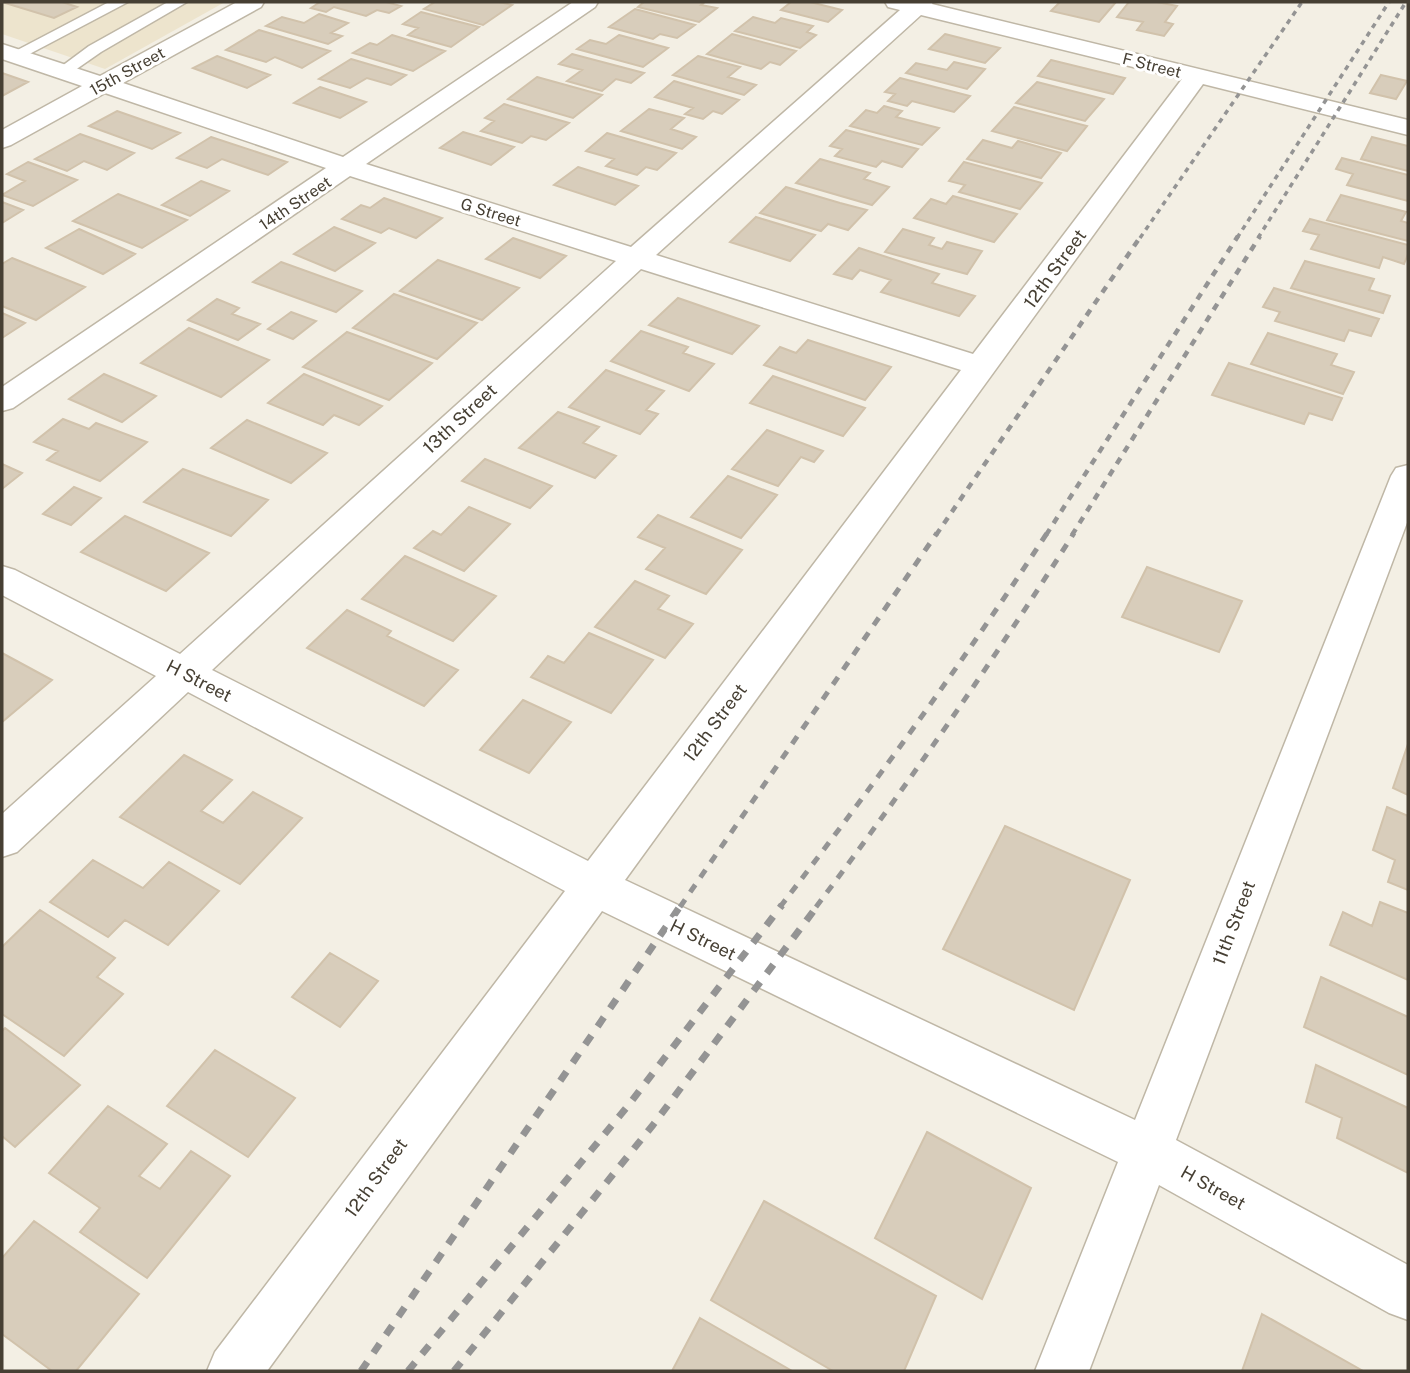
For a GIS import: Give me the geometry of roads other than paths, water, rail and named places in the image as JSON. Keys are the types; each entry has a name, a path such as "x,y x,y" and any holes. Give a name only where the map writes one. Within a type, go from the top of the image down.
{"street":[{"name":"15th Street","path":"2,141 253,2"},
{"name":"14th Street","path":"2,401 587,2"},
{"name":"F Street","path":"911,3 1408,127"},
{"name":"13th Street","path":"2,840 911,3"},
{"name":"G Street","path":"8,54 348,167 983,367"},
{"name":"12th Street","path":"234,1371 1197,76"},
{"name":"11th Street","path":"1062,1371 1406,490"},
{"name":"H Street","path":"2,579 682,930 1147,1151 1408,1294"}],"lane":[{"path":"8,54 120,2"},
{"path":"62,72 95,49 179,2"}],"railway":[{"path":"1140,238 1302,2"},
{"path":"1237,238 1389,2"},
{"path":"1258,238 1406,2"},
{"path":"936,535 1141,236"},
{"path":"1046,535 1238,236"},
{"path":"1072,535 1260,236"},
{"path":"680,907 937,533"},
{"path":"780,907 917,723 1047,533"},
{"path":"816,907 949,723 1074,533"},
{"path":"361,1371 681,905"},
{"path":"408,1371 627,1107 782,905"},
{"path":"454,1371 653,1125 818,905"}]}
